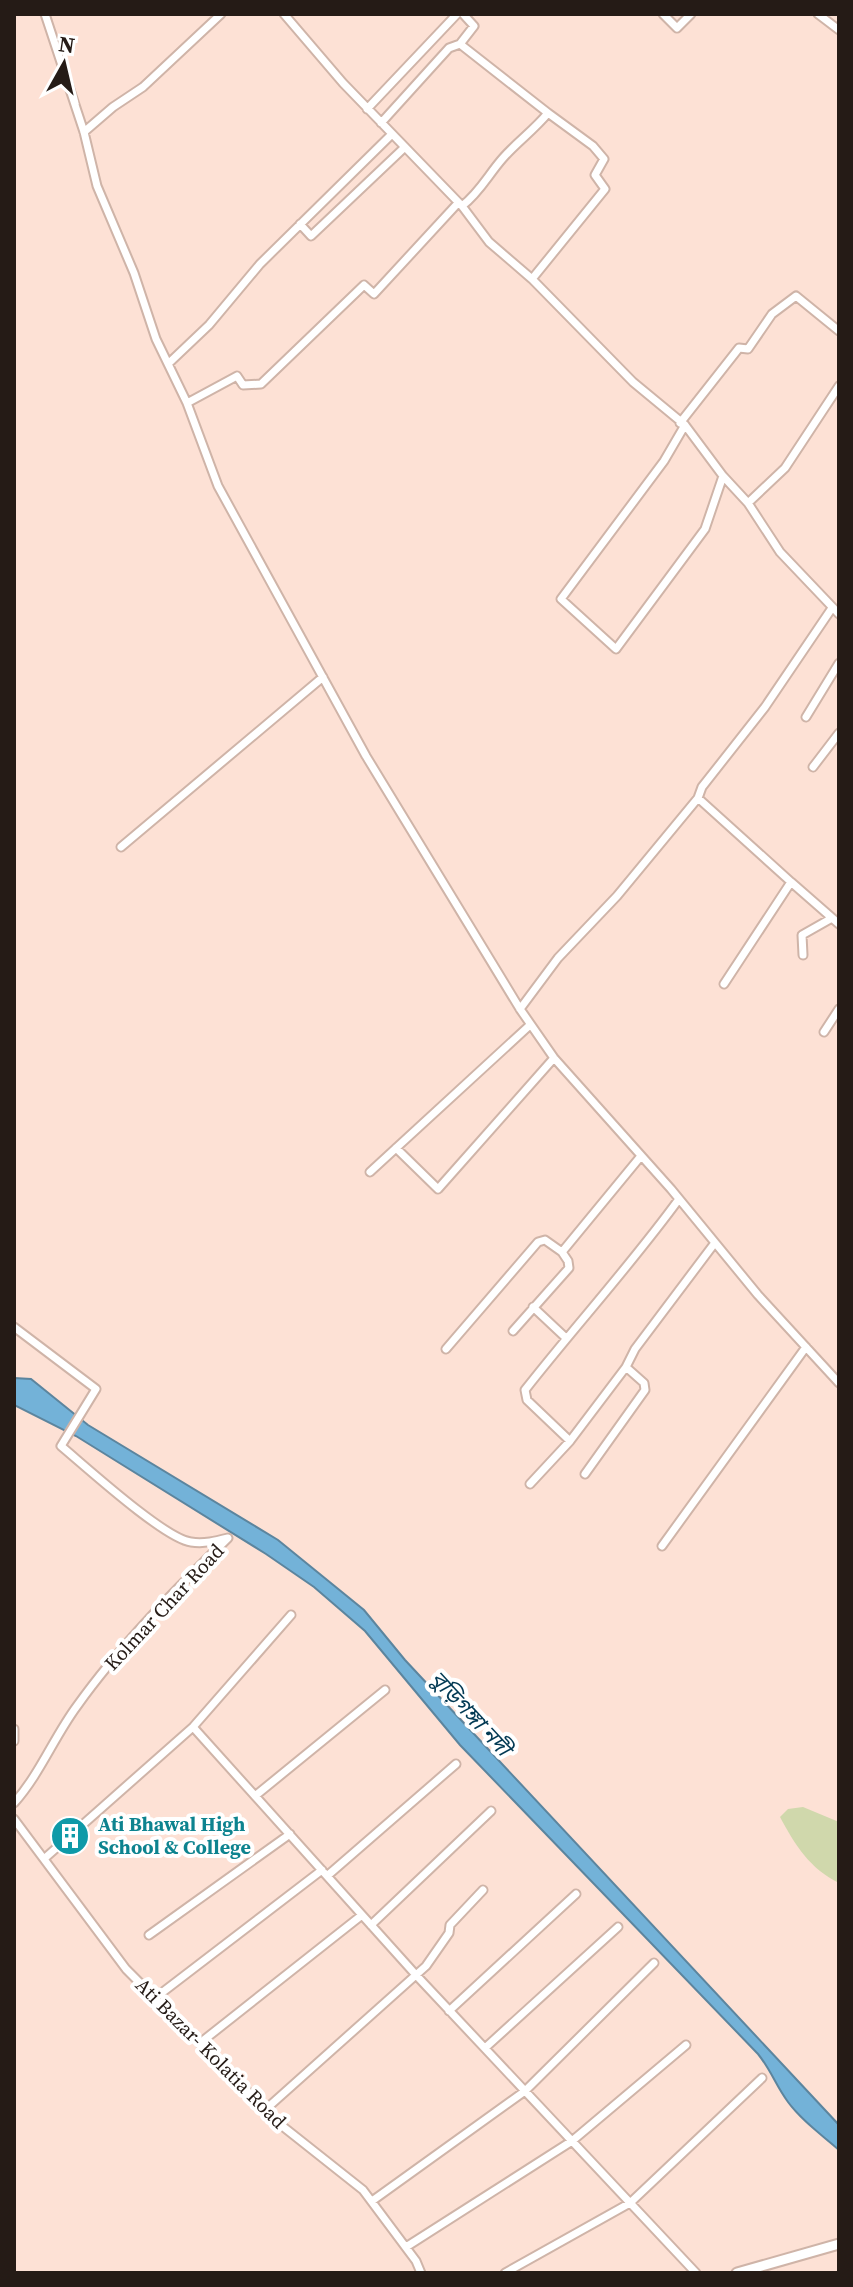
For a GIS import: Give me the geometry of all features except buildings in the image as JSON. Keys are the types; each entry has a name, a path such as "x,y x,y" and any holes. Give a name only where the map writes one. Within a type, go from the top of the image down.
{"street":[{"path":"45,14 84,132 93,176 134,273 156,339 187,403 224,498 366,756 520,1009 554,1058 839,1383"},
{"path":"84,132 143,87 221,14"},
{"path":"284,14 367,109 460,204 489,242 532,279 633,382 682,424 748,503 780,552 839,614"},
{"path":"440,14 448,23"},
{"path":"367,109 457,14"},
{"path":"381,123 449,48 460,44 474,26 463,14"},
{"path":"663,14 677,28 691,14"},
{"path":"818,14 839,30"},
{"path":"460,44 593,146 604,159 595,175 605,189 532,279"},
{"path":"187,403 237,376 243,385 261,384 364,285 374,294 460,204 478,193 503,157 531,133 548,113"},
{"path":"169,363 209,325 260,264 392,134"},
{"path":"300,224 311,236 405,147"},
{"path":"723,476 705,529 616,649 561,599 664,461 682,424 739,348 748,349 772,314 796,296 839,331"},
{"path":"748,503 785,468 839,386"},
{"path":"520,1009 558,958 617,896 698,798 702,787 765,707 832,608"},
{"path":"806,717 839,663"},
{"path":"831,675 839,680"},
{"path":"121,847 323,677"},
{"path":"813,767 839,733"},
{"path":"698,798 839,924"},
{"path":"724,984 791,882"},
{"path":"803,955 802,935 832,918"},
{"path":"824,1032 839,1009"},
{"path":"370,1172 530,1025"},
{"path":"396,1148 438,1189 554,1058"},
{"path":"562,1252 641,1156"},
{"path":"570,1441 524,1394 566,1338 639,1254 679,1199"},
{"path":"446,1349 538,1242 545,1240 562,1252 569,1268 513,1331"},
{"path":"530,1484 570,1441 714,1244"},
{"path":"533,1307 566,1338"},
{"name":"Kolmar Char Road","path":"14,1327 96,1389 61,1446 154,1521 188,1542 228,1538 105,1670 61,1730 29,1787 14,1803"},
{"path":"662,1546 806,1347"},
{"path":"585,1474 645,1390 644,1383 626,1367"},
{"path":"45,1858 193,1727 291,1615"},
{"path":"255,1796 385,1690"},
{"path":"193,1727 449,2011 696,2273"},
{"path":"14,1729 14,1741"},
{"path":"155,1998 324,1873 456,1764"},
{"path":"371,1925 491,1811"},
{"name":"Ati Bazar- Kolatia Road","path":"14,1819 126,1969 281,2125 363,2190 416,2261 421,2273"},
{"path":"149,1935 290,1834"},
{"path":"266,2109 416,1975 441,1945 450,1925 483,1890"},
{"path":"449,2011 576,1894"},
{"path":"200,2043 362,1915"},
{"path":"485,2048 618,1927"},
{"path":"372,2201 525,2091 654,1963"},
{"path":"406,2247 572,2141 686,2045"},
{"path":"505,2273 630,2203 762,2078"},
{"path":"737,2273 839,2244"}],"green space":[{"path":"803,1807 839,1822 839,1883 820,1871 804,1855 780,1817 788,1809"}],"water":[{"path":"14,1378 31,1379 88,1425 278,1540 364,1610 405,1660 839,2125 839,2150 794,2109 758,2054 460,1745 365,1631 314,1587 266,1554 76,1436 14,1405"}],"place":[{"name":"Ati Bhawal High School & College","path":"70,1836"}],"water label":[{"name":"বুড়িগঙ্গা নদী","path":"471,1713"}]}
